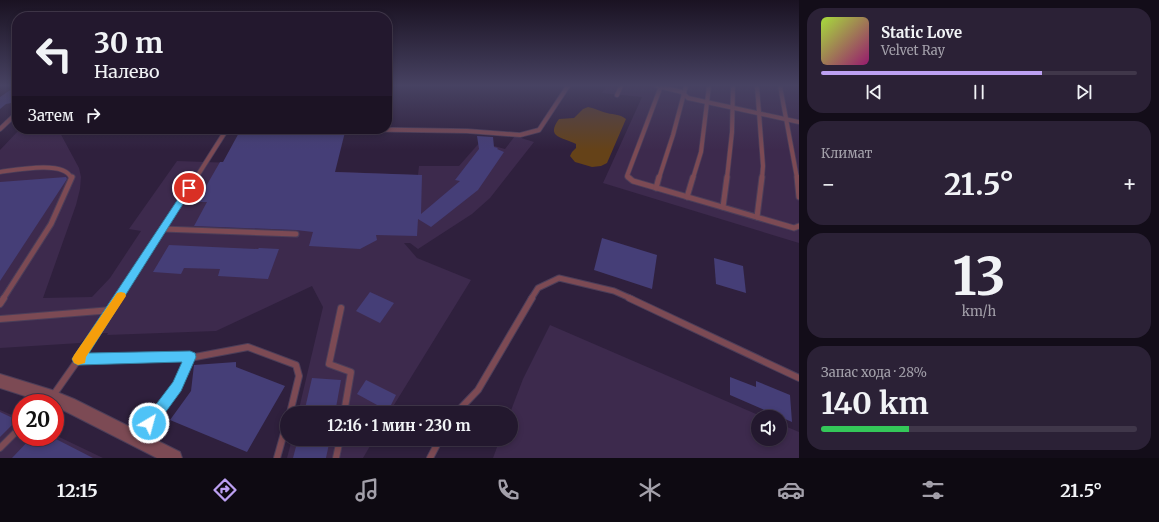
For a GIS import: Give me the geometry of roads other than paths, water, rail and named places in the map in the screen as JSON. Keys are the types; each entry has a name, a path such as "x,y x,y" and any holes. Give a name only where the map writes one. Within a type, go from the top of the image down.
{"street":[{"path":"0,381 33,394"},
{"path":"64,407 137,439 174,458"}],"lane":[{"path":"392,130 467,131 520,135 539,130 554,107"},
{"path":"652,107 627,176 633,181 794,228 799,226"},
{"path":"656,188 680,107"},
{"path":"687,197 701,152 707,107"},
{"path":"727,107 799,122"},
{"path":"757,217 763,166 759,107"},
{"path":"784,107 799,197"},
{"path":"723,207 731,155 734,109"},
{"path":"0,130 12,118"},
{"path":"52,394 112,310 224,134"},
{"path":"0,172 54,167 68,172 72,177 51,224 0,304"},
{"path":"163,229 296,234"},
{"path":"463,406 478,390 538,288 560,278 614,291 799,378"},
{"path":"341,308 330,364 351,372 345,406"},
{"path":"0,319 112,310"},
{"path":"78,359 190,357 248,348 296,365 299,376 292,406"},
{"path":"137,439 177,387 190,357"},
{"path":"0,448 12,436"},
{"path":"277,458 280,446"},
{"path":"336,458 339,446"},
{"path":"430,458 436,446"}]}
